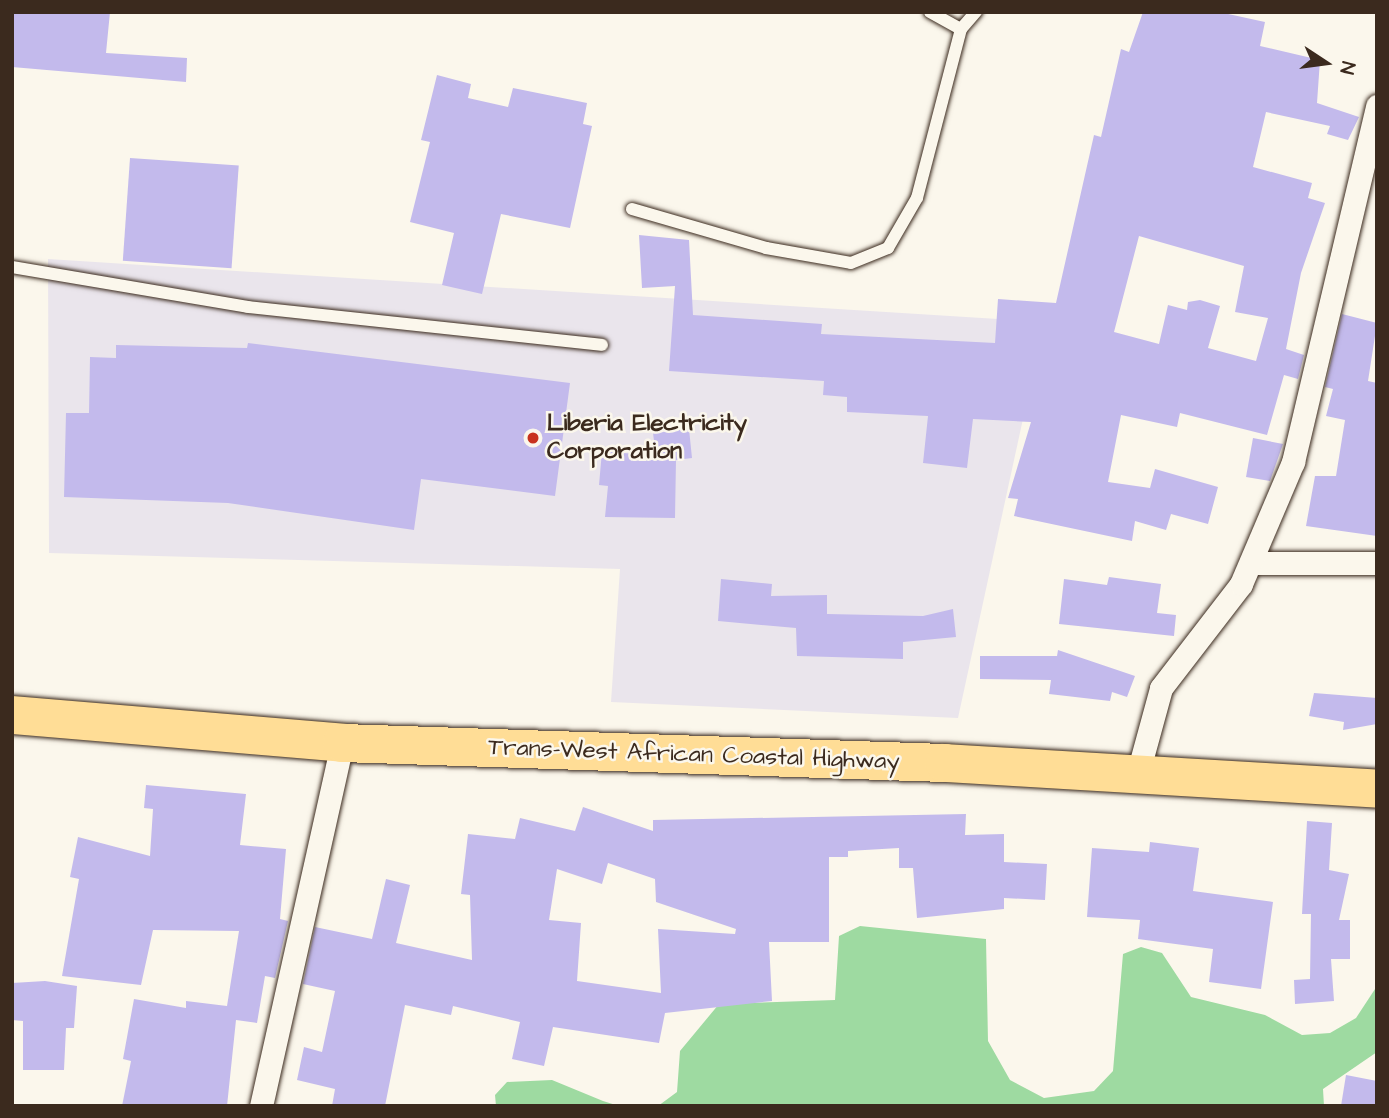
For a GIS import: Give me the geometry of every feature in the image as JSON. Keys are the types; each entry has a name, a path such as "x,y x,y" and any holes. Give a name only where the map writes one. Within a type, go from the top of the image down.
{"highway":[{"name":"Trans-West African Coastal Highway","path":"12,715 342,743 945,763 1377,789"}],"street":[{"path":"1137,776 1161,688 1251,563 1293,461 1377,106"},
{"path":"1251,563 1377,563"},
{"path":"261,1106 342,743"}],"lane":[{"path":"930,12 961,29"},
{"path":"632,209 766,248 852,263 888,248 917,198 961,29 976,12"},
{"path":"12,267 248,307 602,345"}],"shaded area":[{"name":"Liberia Electricity Corporation","path":"48,259 1044,322 958,718 611,702 620,569 49,553"}],"green space":[{"path":"860,926 986,939 988,1041 1010,1080 1044,1098 1094,1091 1113,1071 1123,954 1141,947 1162,953 1191,997 1265,1015 1302,1035 1330,1033 1356,1018 1377,986 1377,1052 1323,1089 1324,1106 658,1106 677,1092 680,1051 719,1004 835,1000 839,936"},
{"path":"552,1080 619,1106 496,1106 495,1095 507,1082"}],"building":[{"path":"12,12 110,12 106,53 187,58 186,82 12,67"},
{"path":"1143,12 1219,12 1265,22 1260,46 1320,60 1317,103 1359,117 1348,140 1327,134 1330,126 1266,112 1253,167 1312,183 1308,198 1325,203 1301,273 1286,349 1304,355 1298,379 1284,375 1267,435 1180,413 1177,427 1121,415 1108,482 1150,488 1155,469 1218,487 1208,524 1171,514 1166,530 1135,521 1132,541 1014,516 1018,499 1008,498 1031,422 973,419 967,468 923,463 928,416 847,412 847,397 823,395 824,381 669,371 675,286 642,288 639,235 689,240 693,315 822,324 821,334 995,343 998,299 1056,303 1094,135 1101,137 1121,49 1129,52","holes":["1139,236 1244,266 1235,312 1268,318 1256,361 1208,348 1220,306 1200,300 1188,302 1187,310 1168,305 1159,344 1114,332"]},
{"path":"437,75 471,84 468,98 508,107 513,88 587,103 583,124 592,126 570,228 501,214 482,294 442,285 454,233 410,222 430,142 421,140"},
{"path":"130,158 239,166 232,268 123,261"},
{"path":"1342,314 1377,323 1368,381 1377,383 1377,536 1306,526 1315,476 1336,476 1345,420 1326,416 1333,389 1325,387"},
{"path":"248,343 570,383 555,496 421,479 414,530 228,503 64,497 66,413 89,413 90,357 116,358 116,345 247,348"},
{"path":"689,429 692,458 676,460 675,518 605,517 608,486 599,485 602,451 656,456 653,433"},
{"path":"1253,438 1283,444 1270,481 1246,477"},
{"path":"1109,577 1161,584 1157,613 1176,615 1174,636 1059,624 1064,579 1107,585"},
{"path":"721,579 772,584 771,596 827,595 827,614 923,616 953,609 956,637 903,642 903,659 797,656 796,628 718,621"},
{"path":"1058,650 1135,676 1127,697 1112,692 1110,701 1049,694 1051,680 980,679 980,656 1057,656"},
{"path":"1314,693 1377,698 1377,724 1343,730 1344,722 1309,716"},
{"path":"146,785 246,794 240,845 286,849 280,919 288,921 275,978 265,976 257,1023 236,1020 227,1106 122,1106 131,1061 123,1059 134,999 186,1008 186,1001 227,1006 239,931 153,930 141,985 62,976 79,879 70,877 78,837 150,856 153,809 144,808"},
{"path":"583,807 653,831 653,820 966,814 965,835 1004,834 1004,862 1047,864 1045,900 1004,898 1004,909 917,918 913,868 899,868 899,848 848,851 848,857 829,857 829,942 769,942 772,1001 665,1013 659,1043 553,1027 544,1066 512,1059 520,1022 453,1006 451,1015 405,1005 385,1106 332,1106 335,1089 297,1080 304,1047 322,1052 335,991 303,984 315,927 372,939 386,879 410,885 396,943 472,960 470,895 461,894 468,834 515,839 520,818 575,831","holes":["608,863 655,879 656,902 736,929 735,934 658,929 661,993 577,981 581,923 549,920 557,869 602,884"]},
{"path":"1307,821 1332,823 1329,870 1349,874 1339,920 1350,920 1350,959 1331,959 1334,1001 1295,1004 1294,980 1310,979 1311,914 1302,914"},
{"path":"1150,842 1199,848 1193,891 1273,902 1261,989 1209,982 1213,949 1138,939 1140,920 1087,917 1092,848 1149,852"},
{"path":"45,981 77,986 74,1028 66,1028 64,1070 23,1070 23,1021 12,1020 12,983"},
{"path":"1346,1075 1377,1081 1377,1106 1341,1106"}],"place":[{"name":"Liberia Electricity Corporation","path":"533,438"}]}
